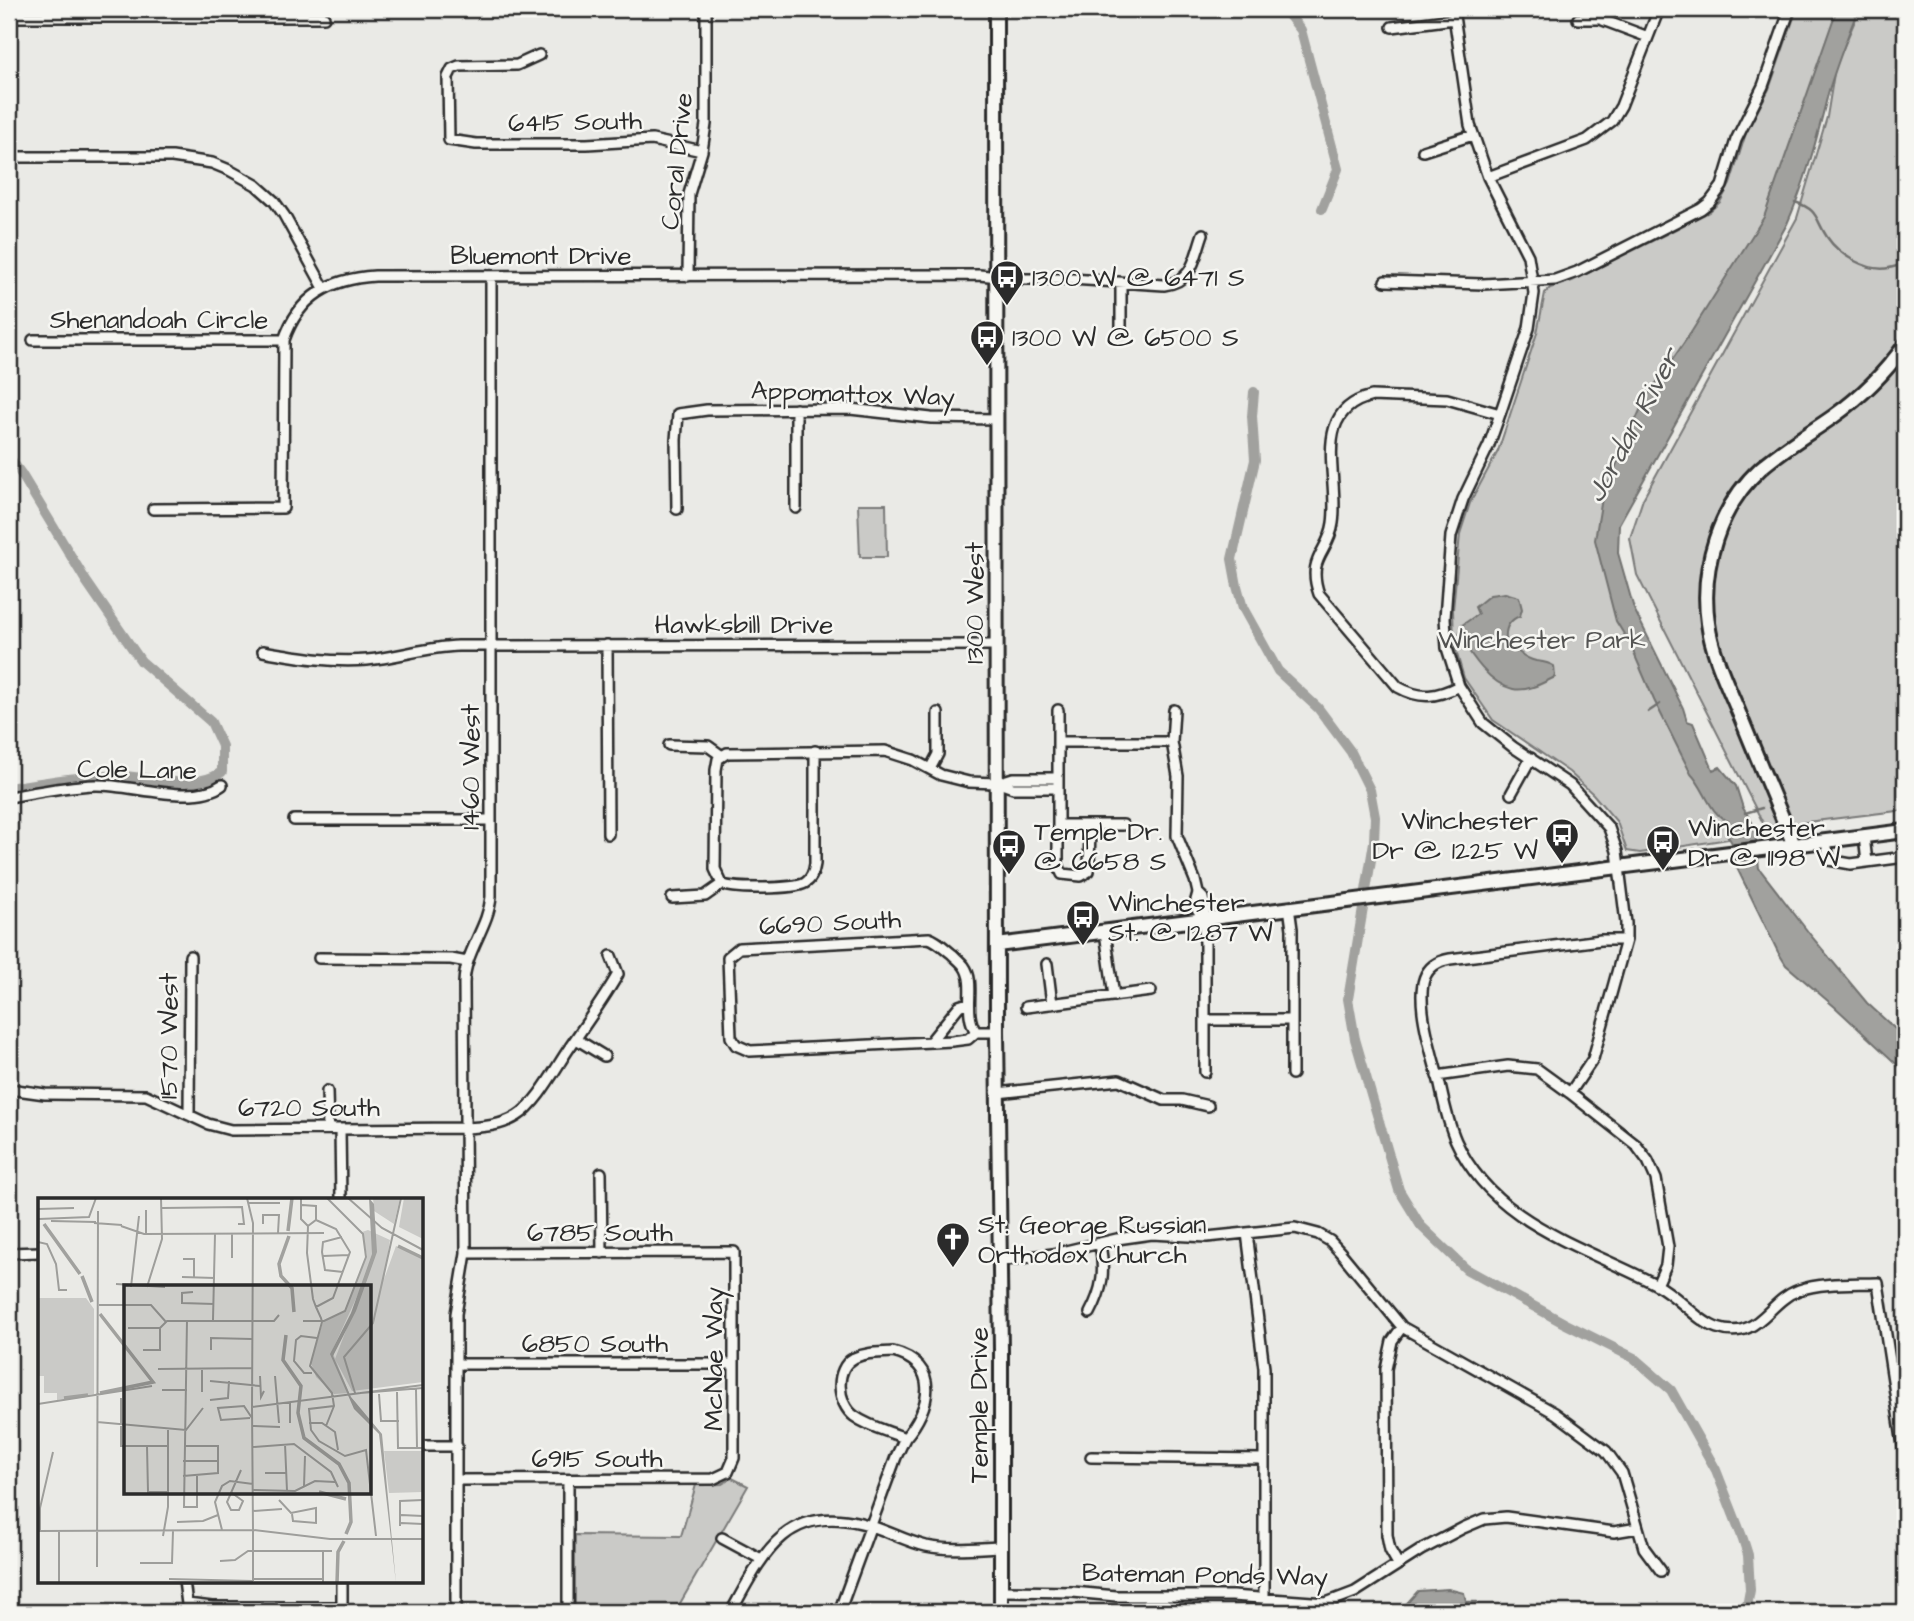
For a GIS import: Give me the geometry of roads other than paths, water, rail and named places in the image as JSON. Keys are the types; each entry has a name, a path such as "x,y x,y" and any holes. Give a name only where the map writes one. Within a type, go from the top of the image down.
{"main road":[{"name":"1300 West","path":"996,9 998,1198"},
{"path":"1794,845 1720,667 1708,624 1706,594 1709,562 1722,521 1738,495 1759,470 1788,445 1834,416 1867,390 1888,369 1905,345"},
{"path":"997,945 1905,831"},
{"name":"Temple Drive","path":"998,1198 1001,1612"}],"street":[{"name":"Coral Drive","path":"688,276 689,194 702,151 706,124 706,9"},
{"path":"1488,177 1587,140 1601,132 1621,106 1659,9"},
{"path":"1385,281 1475,284 1555,280 1577,272 1702,209 1718,194 1736,140 1763,86 1790,9"},
{"path":"9,17 57,13 324,17"},
{"path":"1392,27 1454,14 1465,98 1473,135 1488,177 1528,257 1533,281 1532,315 1489,445 1463,499 1451,536 1445,635 1450,662 1459,686 1483,723 1570,785 1605,822 1616,842 1626,940 1593,1059 1570,1093"},
{"path":"1578,19 1600,19 1648,37"},
{"name":"6415 South","path":"539,55 517,65 459,66 452,69 448,77 449,140 476,144 652,140 702,151"},
{"path":"1423,151 1473,135"},
{"path":"9,157 172,157 193,158 220,166 256,185 274,201 324,288"},
{"name":"Bluemont Drive","path":"153,509 282,508 284,340 294,316 302,306 324,288 339,282 366,277 979,275 1164,285 1183,280 1191,268 1203,234"},
{"name":"1460 West","path":"456,1612 457,1301 466,1253 464,983 467,962 490,907 491,277"},
{"path":"1121,284 1121,330"},
{"name":"Shenandoah Circle","path":"33,340 284,340"},
{"path":"1459,686 1428,697 1414,695 1398,687 1319,594 1315,581 1315,566 1333,523 1333,433 1342,412 1350,404 1372,396 1455,400 1500,414"},
{"path":"796,409 796,508"},
{"name":"Appomattox Way","path":"677,509 678,414 707,410 876,410 931,418 996,419"},
{"path":"607,645 608,834"},
{"name":"Hawksbill Drive","path":"263,651 318,660 365,660 435,647 996,645"},
{"path":"1058,710 1058,864 1065,875 1074,876 1089,871 1090,825"},
{"path":"1174,710 1172,742 1178,776 1177,836 1195,880 1197,909 1203,918 1206,943 1205,1072"},
{"path":"930,769 939,750 938,713"},
{"path":"1058,742 1172,742"},
{"path":"669,745 708,746 722,756"},
{"path":"722,756 740,751 885,751 899,754 953,779 969,782 997,783 1013,778 1057,783"},
{"path":"722,756 716,770 715,869 722,884 734,889 777,887 801,885 811,878 815,864 815,751"},
{"path":"1511,794 1531,758"},
{"name":"Cole Lane","path":"9,797 96,785 132,787 173,794 204,794 222,785"},
{"path":"294,820 491,820"},
{"path":"1058,825 1123,825"},
{"path":"1864,836 1867,862"},
{"path":"1826,841 1829,860 1851,864 1905,857"},
{"path":"672,898 709,895 722,884"},
{"path":"1289,907 1292,929 1292,1074"},
{"path":"1105,932 1114,996"},
{"name":"6690 South","path":"976,1032 970,1023 969,975 965,966 939,943 929,938 739,948 728,957 731,1037 736,1045 750,1051 930,1042 968,1039 976,1032 997,1032"},
{"path":"1626,940 1601,940 1436,962 1426,977 1422,1000 1437,1076 1454,1138 1471,1169 1493,1195 1517,1215 1657,1285 1711,1325 1721,1329 1742,1330 1760,1322 1777,1304 1798,1290 1842,1284 1878,1283 1905,1458"},
{"name":"6720 South","path":"9,1089 45,1094 146,1095 208,1124 232,1130 465,1128 494,1125 519,1115 530,1105 576,1039 618,974 611,956"},
{"name":"1570 West","path":"189,1115 190,957"},
{"path":"319,958 451,959 467,962"},
{"path":"1047,964 1052,1004"},
{"path":"1026,1007 1151,991"},
{"path":"930,1042 950,1015 959,1006 968,1003"},
{"path":"1205,1020 1292,1020"},
{"path":"576,1039 604,1056"},
{"path":"1437,1076 1508,1066 1528,1066 1544,1073 1636,1145 1653,1170 1668,1247 1666,1265 1657,1285"},
{"path":"998,1093 1119,1080 1164,1100 1182,1100 1208,1106"},
{"path":"327,1091 328,1129"},
{"path":"340,1129 341,1198"},
{"path":"601,1172 602,1253"},
{"path":"998,1261 1053,1254 1126,1237 1152,1234 1207,1237 1295,1228 1307,1230 1330,1241 1402,1327 1555,1413 1613,1458 1622,1473 1644,1548 1661,1571"},
{"path":"1247,1233 1264,1368 1264,1597"},
{"path":"1090,1313 1102,1286 1100,1244"},
{"path":"9,1253 38,1252"},
{"name":"6785 South","path":"466,1253 734,1252"},
{"name":"McNae Way","path":"732,1466 734,1252"},
{"path":"1398,1564 1390,1550 1387,1535 1386,1369 1392,1341 1402,1327"},
{"path":"839,1612 896,1457 905,1438 916,1426 925,1408 927,1396 926,1380 918,1364 906,1356 892,1352 866,1353 851,1360 842,1371 840,1387 843,1400 851,1414 869,1425 905,1438"},
{"name":"6850 South","path":"456,1364 734,1364"},
{"path":"424,1446 457,1446"},
{"path":"1091,1457 1263,1459"},
{"name":"6915 South","path":"457,1479 713,1479 722,1477 732,1466"},
{"path":"568,1479 568,1612"},
{"name":"Bateman Ponds Way","path":"1001,1591 1073,1592 1116,1596 1264,1597 1308,1603 1333,1601 1355,1592 1398,1564 1463,1528 1494,1517 1605,1531 1638,1528"},
{"path":"731,1612 761,1559 781,1535 804,1522 838,1518 872,1526 936,1548 1001,1547"},
{"path":"722,1538 761,1559"},
{"path":"184,1582 187,1604 212,1608 342,1610 342,1582"}],"waterway":[{"path":"1284,9 1301,30 1338,169 1322,209"},
{"path":"1795,202 1813,212 1832,244 1854,261 1881,269 1905,263"},
{"path":"1254,392 1252,416 1255,460 1232,559 1243,608 1278,671 1318,708 1351,752 1370,790 1375,817 1374,842 1348,999 1355,1039 1399,1190 1421,1226 1466,1269 1634,1358 1671,1390 1716,1470 1743,1539 1748,1555 1750,1590 1746,1612"},
{"path":"9,457 86,581 141,661 211,722 222,746 222,772 198,781 173,782 108,776 65,779 9,788"},
{"path":"1648,712 1660,704"},
{"path":"1745,813 1762,808"},
{"path":"1467,1602 1477,1602"},
{"path":"1512,1609 1516,1612"}],"place":[{"name":"1300 W @ 6471 S","path":"1007,307"},
{"name":"1300 W @ 6500 S","path":"987,367"},
{"name":"Winchester Dr @ 1225 W","path":"1562,865"},
{"name":"Winchester Dr @ 1198 W","path":"1663,872"},
{"name":"Temple Dr. @ 6658 S","path":"1009,876"},
{"name":"Winchester St. @ 1287 W","path":"1083,947"},
{"name":"St. George Russian Orthodox Church","path":"953,1269"}],"water label":[{"name":"Jordan River","path":"1632,425"}],"park label":[{"name":"Winchester Park","path":"1542,639"}]}
